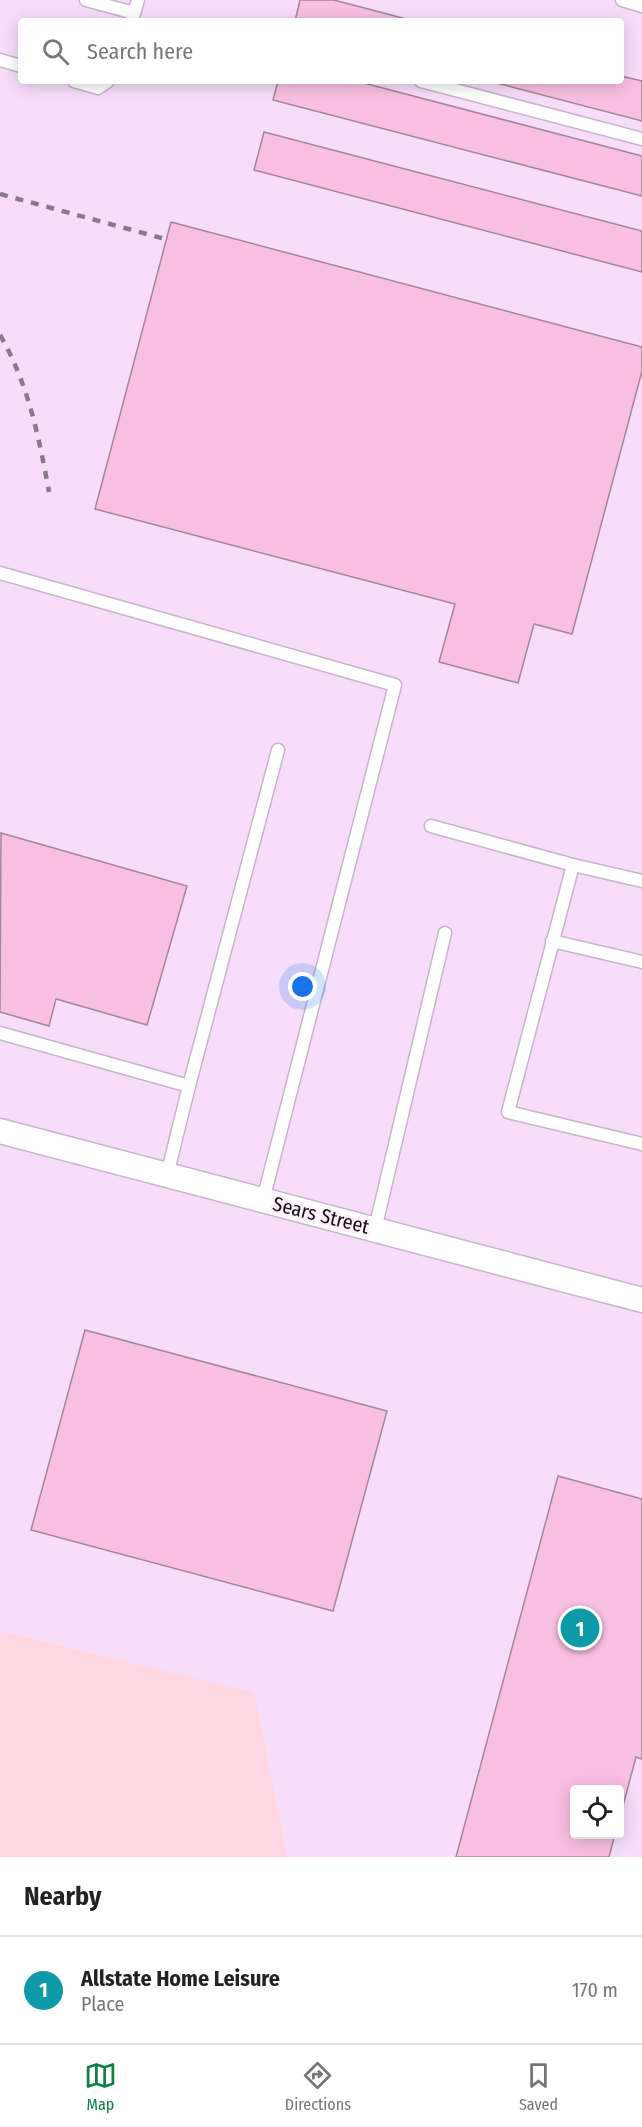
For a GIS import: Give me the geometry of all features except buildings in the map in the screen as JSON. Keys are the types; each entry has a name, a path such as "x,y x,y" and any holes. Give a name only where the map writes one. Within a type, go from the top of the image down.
{"street":[{"name":"Sears Street","path":"0,1131 642,1300"}],"lane":[{"path":"86,0 133,17 138,0"},
{"path":"622,0 642,6"},
{"path":"0,60 18,65"},
{"path":"84,84 98,88 104,84"},
{"path":"432,84 642,139"},
{"path":"0,573 395,685 263,1200"},
{"path":"167,1175 278,750"},
{"path":"431,826 573,865 642,881"},
{"path":"573,865 508,1112 642,1144"},
{"path":"375,1229 445,933"},
{"path":"552,941 642,962"},
{"path":"0,1033 189,1086"}],"shaded area":[{"path":"0,0 642,0 642,1857 0,1857"},
{"path":"0,1631 254,1693 287,1857 0,1857"}],"railway":[{"path":"0,194 165,239"},
{"path":"0,335 25,391 49,492"}],"place":[{"name":"Allstate Home Leisure","path":"580,1628"}]}
